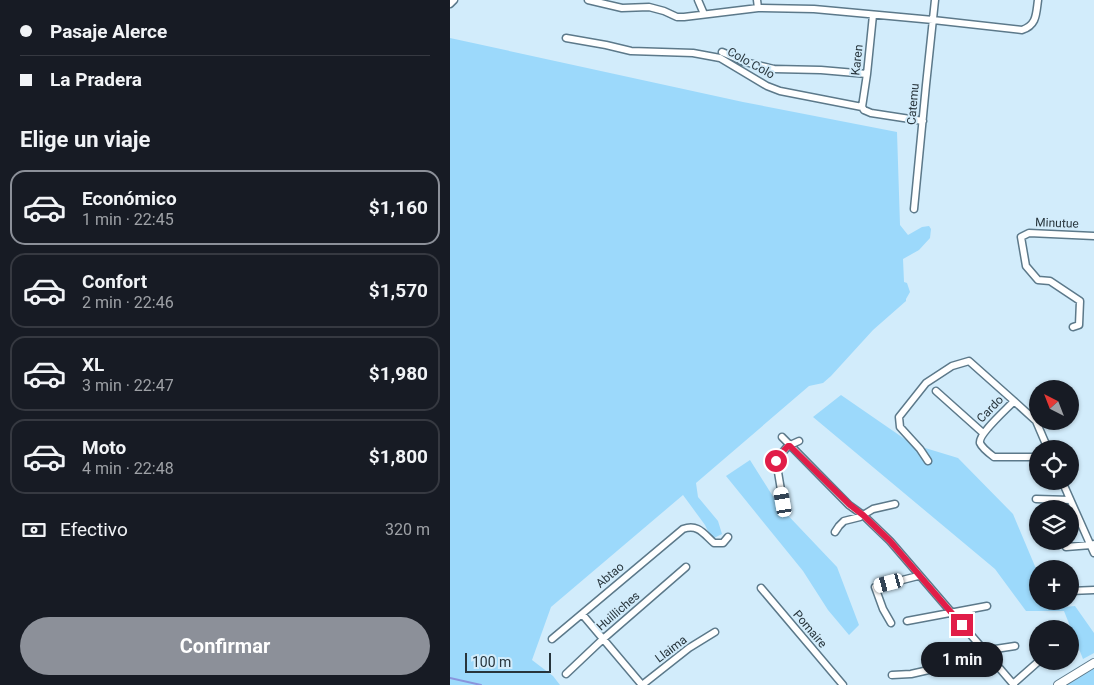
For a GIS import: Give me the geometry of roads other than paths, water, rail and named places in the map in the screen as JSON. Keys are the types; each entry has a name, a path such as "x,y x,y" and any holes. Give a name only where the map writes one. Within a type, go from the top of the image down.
{"street":[{"path":"450,4 454,0"},
{"path":"588,0 622,8 649,8 664,11 677,17 758,8 814,9 1022,30 1034,23 1038,0"},
{"path":"698,0 704,14"},
{"path":"756,0 758,8"},
{"name":"Catemu","path":"914,209 935,0"},
{"name":"Karen","path":"862,107 873,15"},
{"name":"Colo Colo","path":"566,38 631,51 693,53 712,56 720,58 767,86 862,107 871,113 923,121"},
{"name":"Colo Colo","path":"722,52 745,62 774,69 821,70 867,74"},
{"name":"Minutue","path":"1074,326 1079,325 1080,302 1050,281 1038,280 1026,266 1021,237 1029,233 1094,236"},
{"path":"928,462 920,449 900,427 899,417 926,383 952,366 969,362 1036,421 1044,440"},
{"path":"936,391 983,433 980,441 981,445 994,457 1029,457"},
{"name":"Cardo","path":"983,433 1014,400"},
{"path":"782,437 850,505 890,541 1013,685 1029,670"},
{"path":"783,502 776,460 790,446 799,441"},
{"path":"1036,499 1070,500 1066,490"},
{"path":"835,532 844,521 856,518 873,509 895,504"},
{"path":"1079,518 1094,553"},
{"name":"Abtao","path":"552,639 683,529 697,528 714,543 723,543 728,537"},
{"path":"1079,546 1092,545"},
{"name":"Huilliches","path":"566,674 686,567"},
{"path":"891,623 883,609 875,587 918,576"},
{"name":"Pomaire","path":"761,588 843,685"},
{"path":"1079,591 1094,590"},
{"path":"907,621 987,606"},
{"path":"582,614 642,685"},
{"name":"Llaima","path":"642,685 689,648 715,632"},
{"path":"892,675 911,674 933,669 930,660 1015,646"},
{"path":"1058,685 1094,663"}],"waterway":[{"path":"450,678 481,685"}]}
